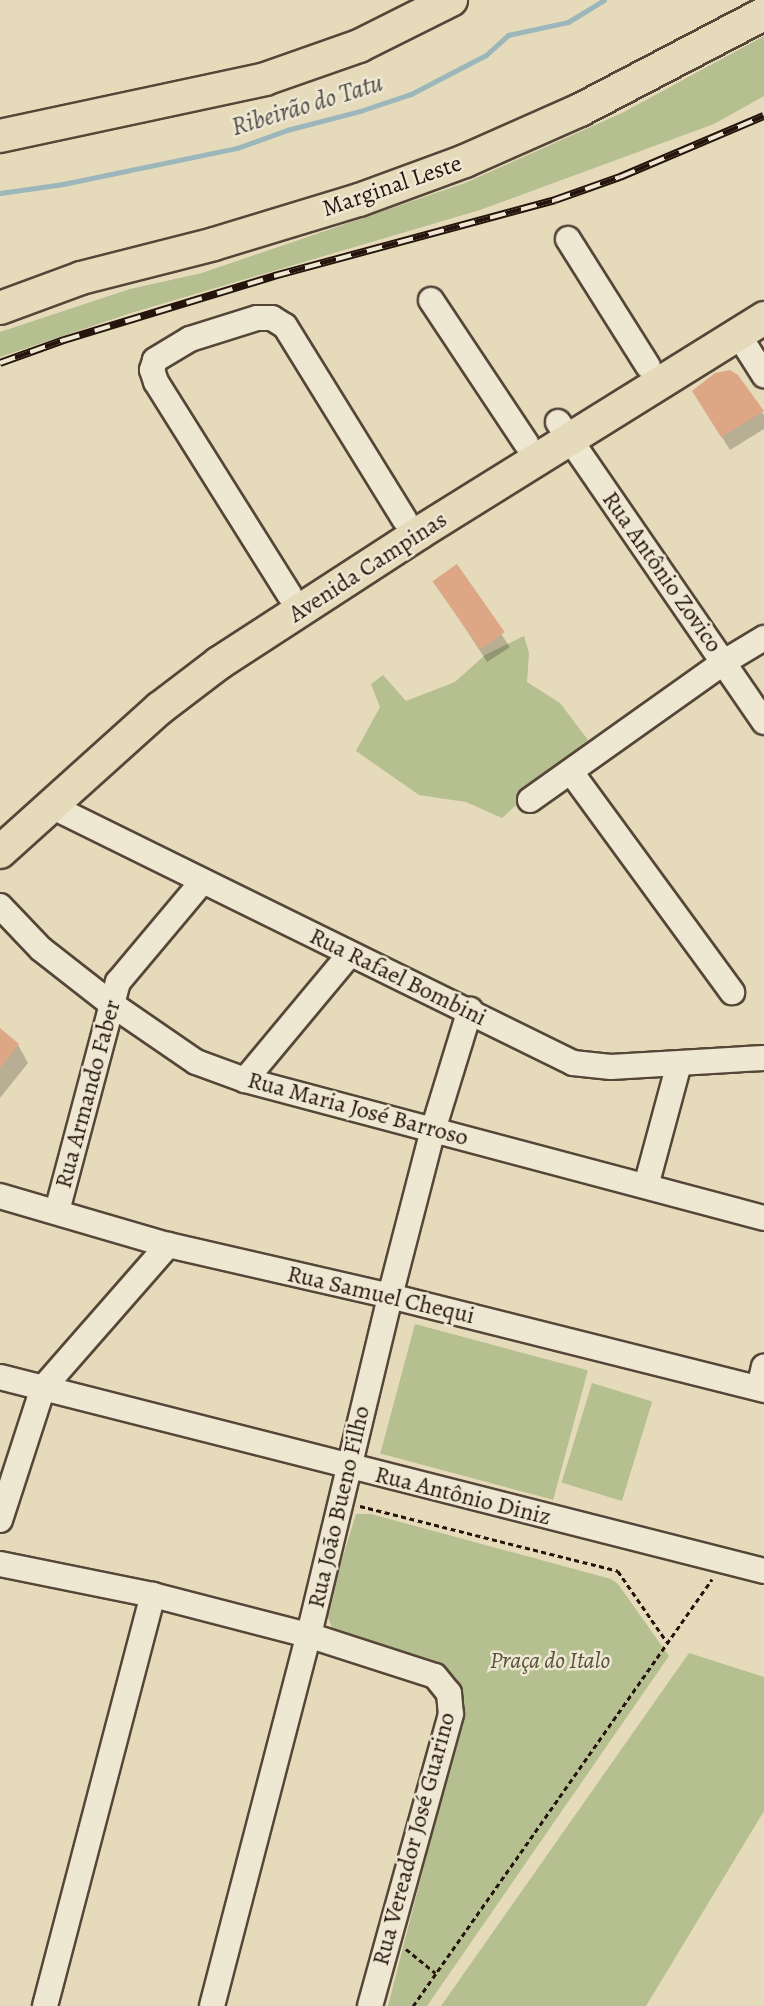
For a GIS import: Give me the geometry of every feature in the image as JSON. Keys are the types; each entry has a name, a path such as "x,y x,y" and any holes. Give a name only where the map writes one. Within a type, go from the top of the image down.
{"main road":[{"path":"0,136 265,79 359,46 451,0"},
{"name":"Marginal Leste","path":"0,307 81,278 214,244 359,200 464,161 580,110 764,14"},
{"name":"Avenida Campinas","path":"0,852 160,708 219,663 419,533 565,431 648,366 764,294"},
{"name":"Avenida Campinas","path":"0,823 179,670 289,594 526,443 565,431 751,326"}],"street":[{"path":"568,239 648,366"},
{"path":"431,300 526,443"},
{"path":"289,594 156,382 152,369 155,360 190,339 257,318 272,318 285,326 404,519"},
{"path":"751,326 764,376"},
{"name":"Rua Antônio Zovico","path":"565,431 764,722"},
{"path":"530,800 724,662 764,638"},
{"path":"571,772 732,992"},
{"name":"Rua Rafael Bombini","path":"51,806 573,1063 611,1067 764,1058"},
{"name":"Rua Armando Faber","path":"57,1211 110,1003 118,982 202,882"},
{"name":"Rua Maria José Barroso","path":"0,906 41,949 110,1003 196,1062 245,1080 764,1218"},
{"path":"245,1080 350,954"},
{"name":"Rua João Bueno Filho","path":"212,2006 308,1635 433,1130 470,1010"},
{"path":"646,1186 679,1064"},
{"name":"Rua Samuel Chequi","path":"0,1196 168,1245 762,1381"},
{"path":"0,1520 43,1388 168,1245"},
{"name":"Rua Antônio Diniz","path":"0,1377 764,1571"},
{"path":"0,1564 153,1595 308,1635"},
{"path":"45,2006 153,1595"},
{"name":"Rua Vereador José Guarino","path":"308,1635 435,1676 449,1693 451,1714 370,2006"}],"path":[{"path":"340,1501 618,1571 667,1642"},
{"path":"413,2006 724,1561"},
{"path":"390,1936 436,1973"}],"green space":[{"path":"764,36 764,96 714,124 480,210 131,313 0,357 0,332 130,289 202,273 465,183 622,113"},
{"path":"524,636 529,653 527,682 560,703 588,740 502,818 466,802 419,795 356,751 380,707 371,684 383,675 406,701 455,682 485,655"},
{"path":"415,1324 588,1370 553,1500 380,1453"},
{"path":"592,1383 652,1401 622,1501 562,1482"},
{"name":"Praça do Italo","path":"356,1514 371,1514 611,1579 618,1584 669,1656 427,2006 388,2006 463,1713 460,1690 450,1672 430,1662 345,1636 332,1628 326,1612"},
{"path":"689,1653 764,1677 764,1811 646,2006 441,2006"}],"building":[{"path":"730,370 738,375 764,411 721,437 692,391 715,373"},
{"path":"457,564 505,632 480,649 432,581"},
{"path":"0,1028 19,1044 0,1068"}],"waterway":[{"name":"Ribeirão do Tatu","path":"0,193 63,184 237,148 287,130 360,111 411,94 486,55 508,35 568,22 604,0"}],"railway":[{"path":"0,363 64,340 274,276 555,200 620,177 764,116"}]}
